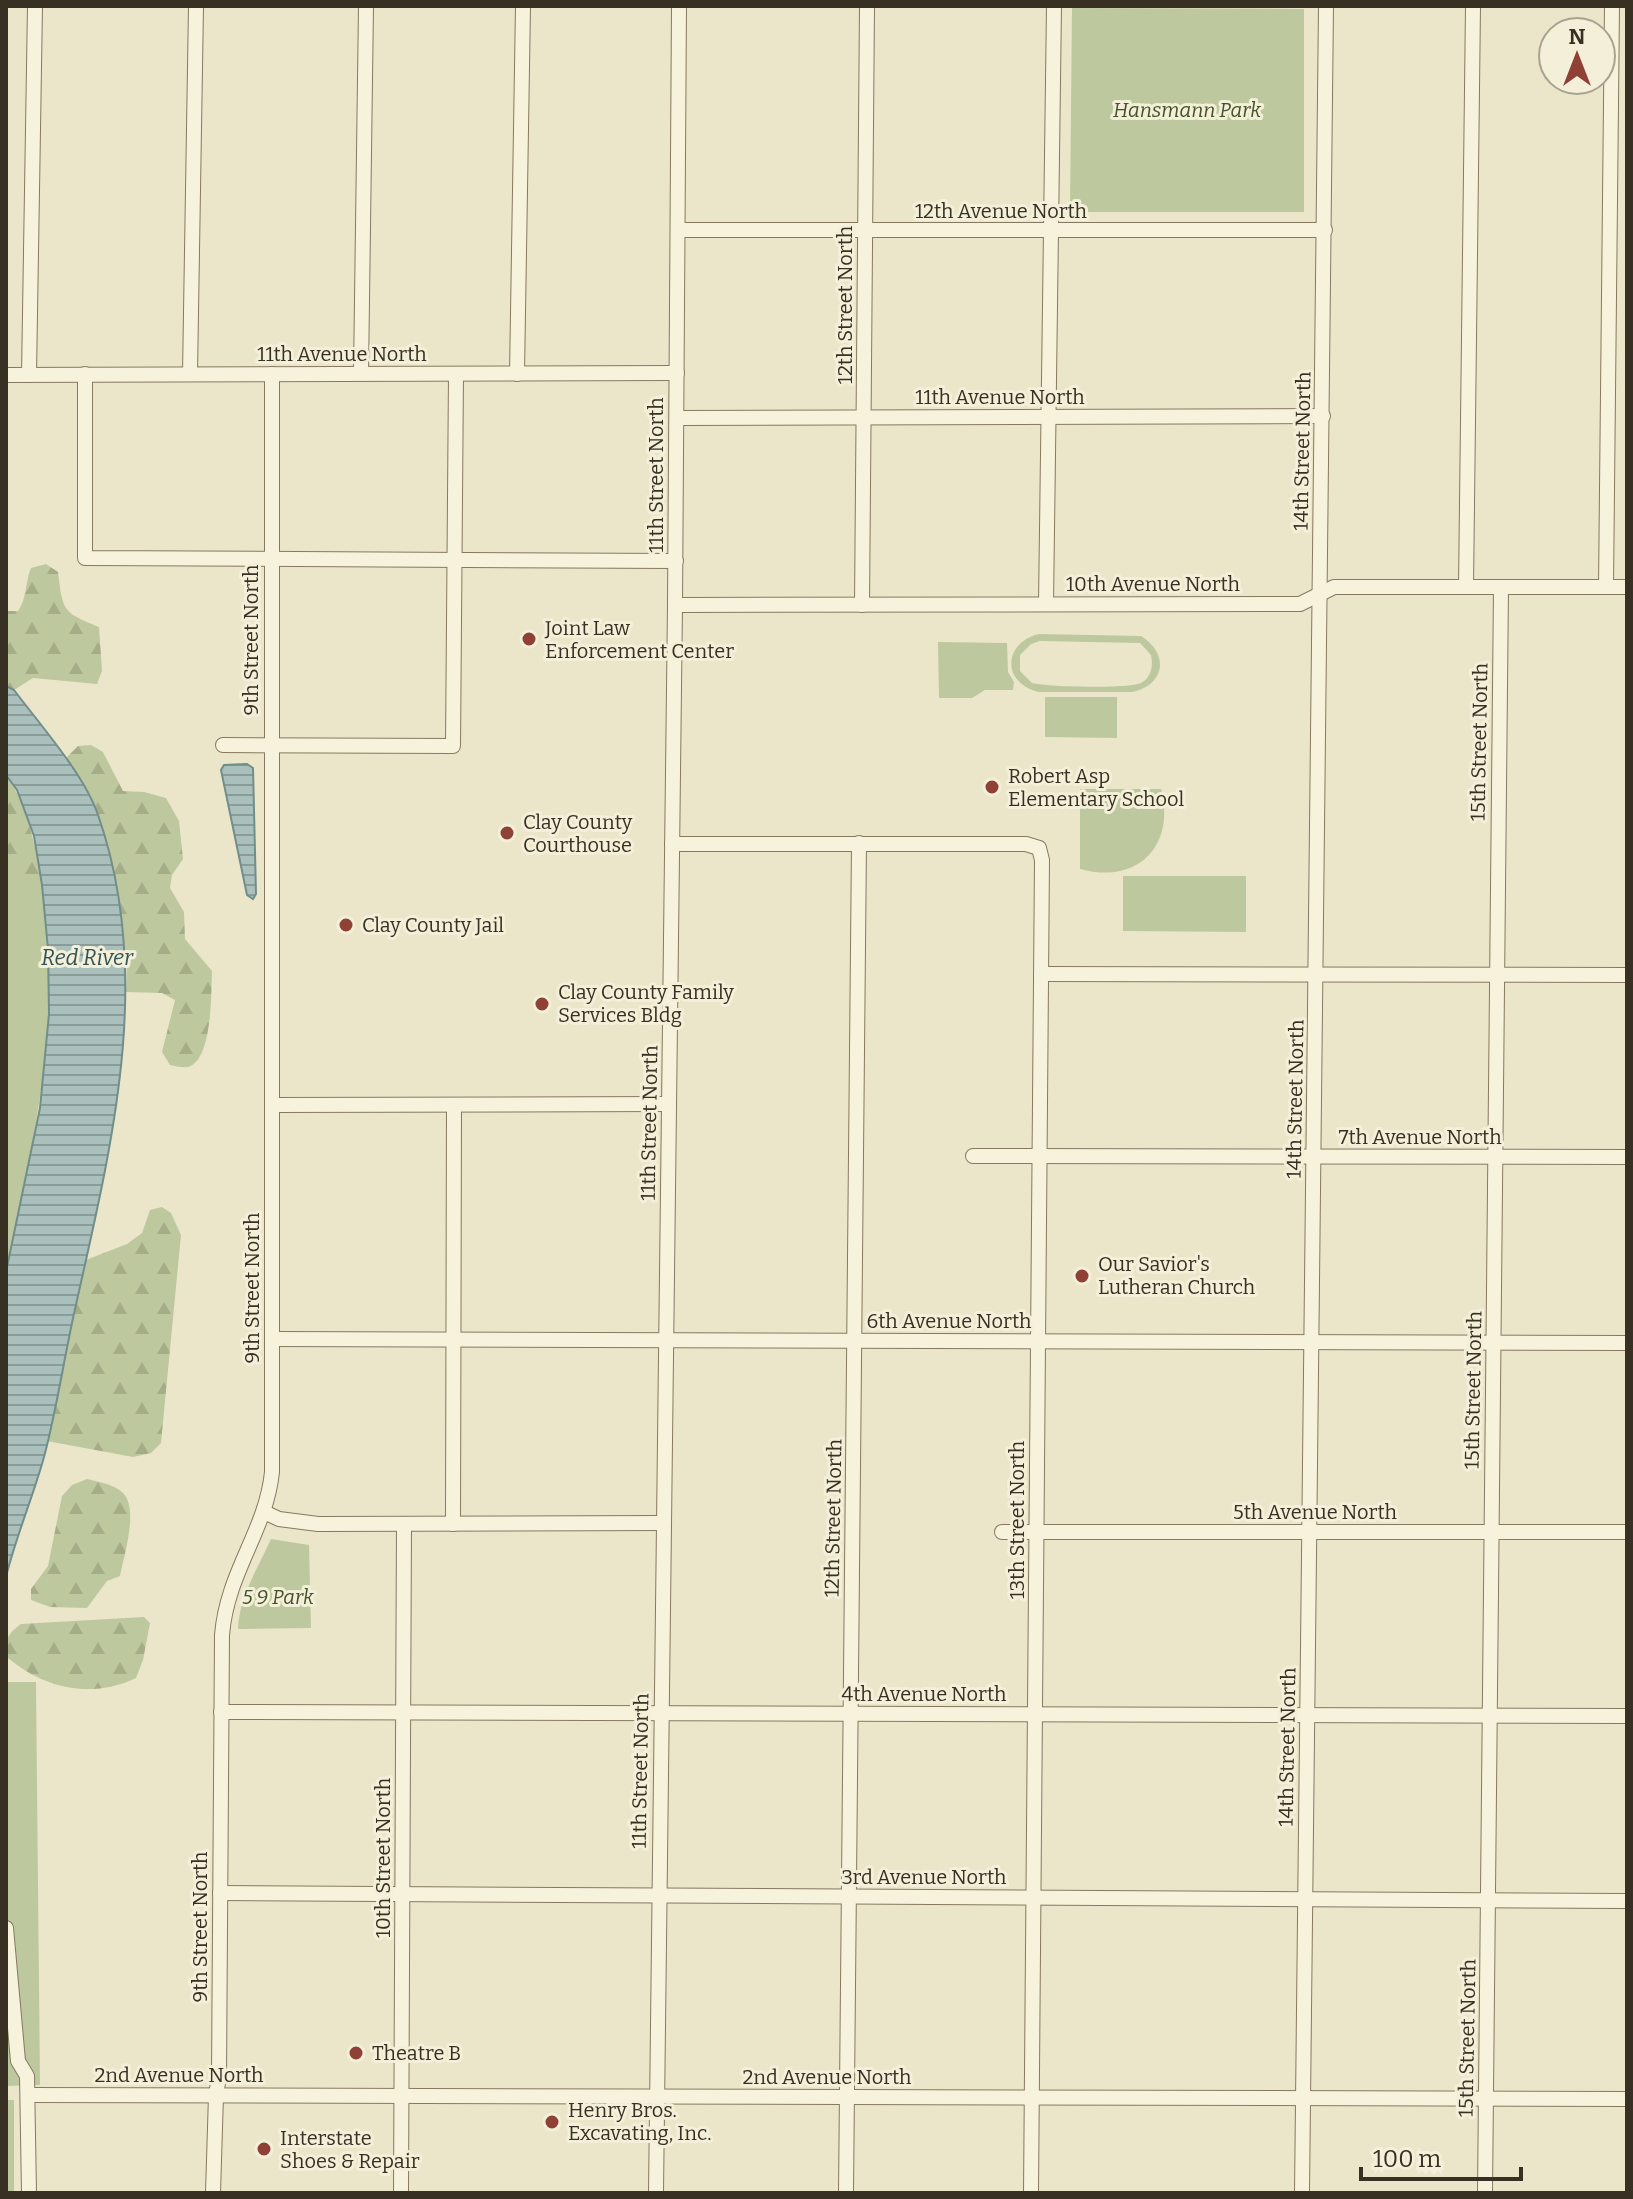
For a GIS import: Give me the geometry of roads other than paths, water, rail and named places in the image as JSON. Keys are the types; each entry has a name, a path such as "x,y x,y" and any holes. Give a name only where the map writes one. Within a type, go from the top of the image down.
{"street":[{"path":"29,375 35,6"},
{"path":"190,374 196,6"},
{"path":"361,373 366,6"},
{"path":"517,374 523,6"},
{"name":"11th Street North","path":"656,2193 676,561 679,6"},
{"name":"12th Street North","path":"862,605 867,6"},
{"path":"1046,604 1054,6"},
{"name":"14th Street North","path":"1302,2193 1326,6"},
{"path":"1466,587 1473,6"},
{"path":"1606,587 1612,6"},
{"name":"12th Avenue North","path":"678,230 1325,230"},
{"name":"11th Avenue North","path":"6,375 677,373"},
{"path":"85,374 85,558 676,561"},
{"name":"9th Street North","path":"213,2193 219,2077 224,1610 237,1569 264,1512 272,1472 272,374"},
{"path":"223,745 453,746 456,374"},
{"name":"11th Avenue North","path":"677,418 1323,416"},
{"name":"10th Avenue North","path":"675,605 1300,604 1334,587 1627,587"},
{"name":"15th Street North","path":"1485,2193 1501,587"},
{"path":"672,844 859,843"},
{"name":"12th Street North","path":"846,2193 859,843"},
{"name":"13th Street North","path":"859,843 1026,844 1039,848 1042,860 1031,2193"},
{"path":"1041,974 1627,975"},
{"path":"272,1105 669,1104"},
{"path":"453,1524 454,1105"},
{"name":"7th Avenue North","path":"973,1156 1627,1157"},
{"name":"6th Avenue North","path":"272,1339 1627,1343"},
{"path":"264,1512 300,1523 663,1523"},
{"name":"10th Street North","path":"401,2193 404,1524"},
{"name":"5th Avenue North","path":"1002,1532 1627,1532"},
{"name":"4th Avenue North","path":"221,1712 1627,1716"},
{"name":"3rd Avenue North","path":"220,1893 1627,1901"},
{"path":"6,1928 18,2061 27,2076 29,2193"},
{"name":"2nd Avenue North","path":"28,2095 1627,2099"}],"water":[{"name":"Red River","path":"6,686 14,690 61,751 83,783 98,815 115,876 124,938 125,1000 121,1062 102,1187 49,1439 6,1577 6,1272 40,1108 49,1014 48,949 34,836 17,790 6,775"},
{"path":"247,764 253,768 256,894 253,899 247,895 221,770 224,765"}],"place":[{"name":"Joint Law Enforcement Center","path":"529,639"},
{"name":"Robert Asp Elementary School","path":"992,787"},
{"name":"Clay County Courthouse","path":"507,833"},
{"name":"Clay County Jail","path":"346,925"},
{"name":"Clay County Family Services Bldg","path":"542,1004"},
{"name":"Our Savior's Lutheran Church","path":"1082,1276"},
{"name":"Theatre B","path":"356,2053"},
{"name":"Henry Bros. Excavating, Inc.","path":"552,2122"},
{"name":"Interstate Shoes & Repair","path":"264,2149"}],"park label":[{"name":"Hansmann Park","path":"1187,110"},
{"name":"5 9 Park","path":"278,1597"}]}
